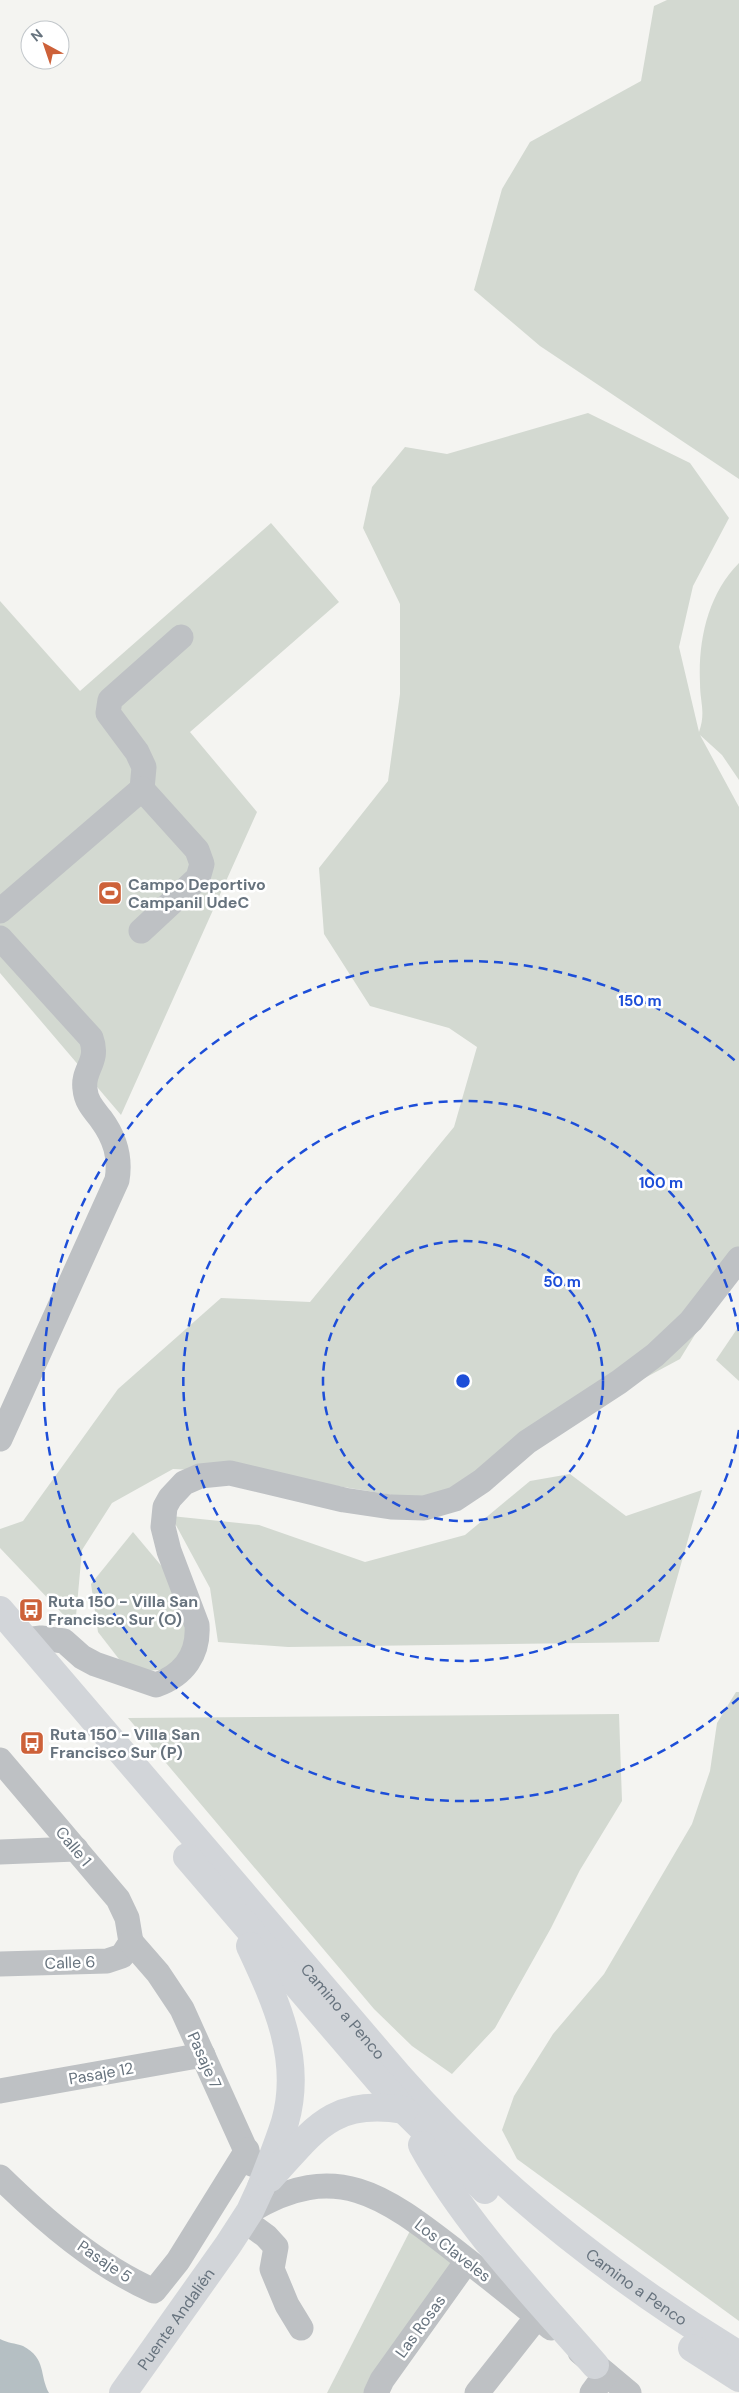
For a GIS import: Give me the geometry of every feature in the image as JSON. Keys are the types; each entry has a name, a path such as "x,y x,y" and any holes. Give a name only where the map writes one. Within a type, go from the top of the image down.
{"main road":[{"name":"Camino a Penco","path":"0,1610 13,1639 234,1913 404,2110 479,2185 556,2249 639,2312 739,2378"},
{"name":"Camino a Penco","path":"13,1639 392,2068 455,2136 521,2197 591,2254 684,2320 739,2355"},
{"path":"234,1913 275,1998 288,2047 290,2072 285,2121 252,2206"},
{"path":"252,2206 309,2135 332,2117 360,2108 375,2106 404,2110 425,2150 473,2221 598,2377"},
{"name":"Puente Andalién","path":"123,2393 228,2245 252,2206"}],"street":[{"path":"0,911 142,789 144,767 137,752 108,713 110,700 181,637"},
{"path":"141,931 198,878 202,864 196,850 142,789"},
{"path":"0,938 92,1038 96,1050 84,1089 89,1105 114,1140 120,1164 117,1180 0,1439"},
{"path":"13,1639 41,1638 64,1642 82,1657 95,1664 156,1685 172,1678 191,1659 198,1633 197,1624 169,1551 163,1527 165,1507 173,1494 184,1483 200,1476 230,1473 344,1500 391,1507 424,1508 455,1499 482,1481 527,1442 575,1412 655,1355 691,1321 739,1259"},
{"name":"Calle 1","path":"0,1760 118,1900 127,1918 131,1942"},
{"path":"0,1852 76,1849"},
{"name":"Calle 6","path":"0,1964 107,1961 122,1956 131,1942"},
{"name":"Pasaje 7","path":"131,1942 171,1991 247,2150 252,2206"},
{"name":"Pasaje 12","path":"0,2091 203,2055"},
{"name":"Pasaje 5","path":"0,2177 35,2211 125,2278 154,2290 178,2261 247,2150"},
{"name":"Los Claveles","path":"252,2206 300,2189 331,2186 358,2190 390,2204 408,2215 538,2316 598,2377 629,2393"},
{"path":"252,2206 266,2236 276,2248 272,2269 287,2305 301,2328"},
{"name":"Las Rosas","path":"386,2389 467,2261"},
{"path":"478,2393 538,2316"}],"shaded area":[{"path":"667,0 739,0 739,479 540,346 474,290 502,189 530,142 641,81 654,6"},
{"path":"588,413 690,463 729,518 693,586 679,647 699,732 702,713 700,667 703,634 707,618 720,589 728,575 739,563 739,780 722,755 700,735 739,807 739,1263 680,1359 548,1430 448,1504 257,1473 173,1469 112,1503 82,1550 75,1627 0,1548 0,1529 23,1521 118,1389 221,1298 310,1302 454,1127 477,1047 449,1028 370,1006 324,934 319,868 388,781 400,694 400,604 363,528 372,487 405,447 447,454"},
{"name":"Campo Deportivo Campanil UdeC","path":"271,523 339,602 190,732 257,812 121,1115 0,973 0,601 80,691"},
{"path":"739,1326 739,1381 716,1360"},
{"path":"570,1474 626,1516 702,1490 659,1642 288,1647 218,1642 210,1588 171,1516 259,1525 365,1562 465,1535 530,1481"},
{"path":"133,1532 164,1569 191,1614 188,1668 129,1672 98,1632 91,1584"},
{"path":"736,1692 739,1692 739,2321 517,2159 502,2130 514,2096 553,2034 604,1974 692,1824 710,1771 717,1723"},
{"path":"619,1714 622,1801 580,1870 551,1928 495,2028 452,2074 412,2046 374,2009 128,1718"},
{"path":"411,2229 455,2263 367,2393 327,2393"},
{"path":"0,2339 23,2346 36,2356 49,2393 0,2393"}],"place":[{"name":"Campo Deportivo Campanil UdeC","path":"110,893"},
{"name":"Ruta 150 - Villa San Francisco Sur (O)","path":"31,1610"},
{"name":"Ruta 150 - Villa San Francisco Sur (P)","path":"32,1743"}]}
